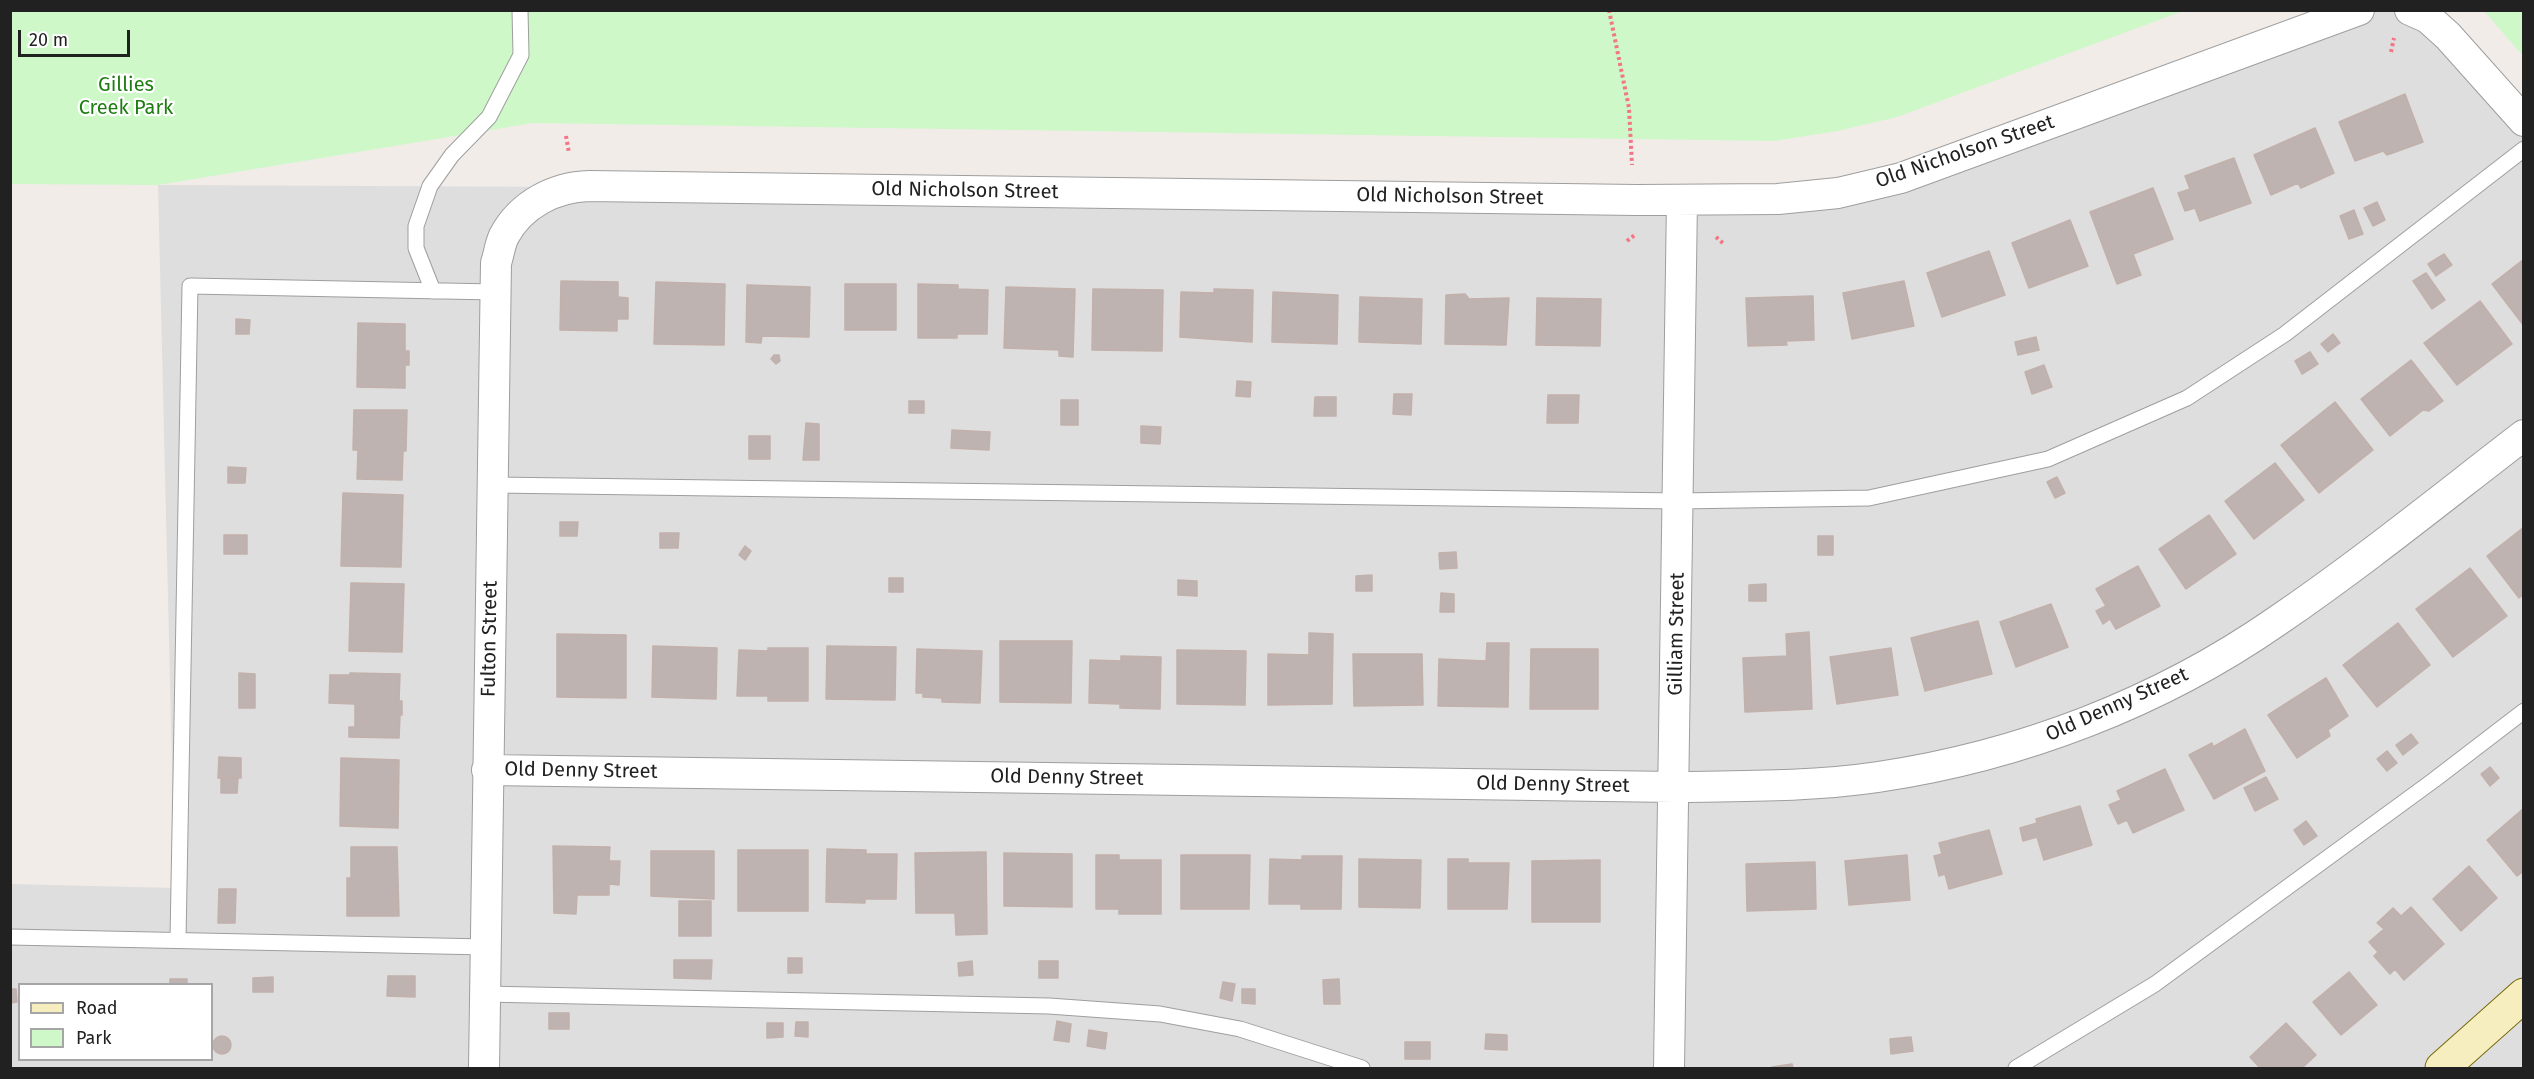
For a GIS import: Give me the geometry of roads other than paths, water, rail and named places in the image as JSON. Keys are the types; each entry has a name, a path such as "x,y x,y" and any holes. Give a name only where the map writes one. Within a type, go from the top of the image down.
{"street":[{"name":"Old Nicholson Street","path":"518,215 540,199 569,186 1682,200 1778,199 1838,193 1901,178 2359,10"},
{"path":"2410,10 2428,18 2448,36 2523,121"},
{"name":"Gilliam Street","path":"1669,1068 1682,200"},
{"name":"Fulton Street","path":"484,1068 496,262 504,236 518,215"},
{"name":"Old Denny Street","path":"487,770 1674,787 1770,786 1877,777 1964,760 2043,739 2121,708 2203,667 2276,622 2523,435"},
{"path":"2442,1068 2523,995"}],"lane":[{"path":"433,291 416,248 416,226 430,186 452,155 489,117 521,55 520,10"},
{"path":"494,485 1679,501 1869,498 2048,459 2187,398 2276,341 2523,149"},
{"path":"178,939 190,286 495,292"},
{"path":"2016,1068 2155,984 2434,780 2523,711"},
{"path":"10,937 486,947"},
{"path":"485,994 1048,1005 1160,1014 1240,1029 1362,1068"}],"park label":[{"name":"Gillies Creek Park","path":"126,96"}]}
